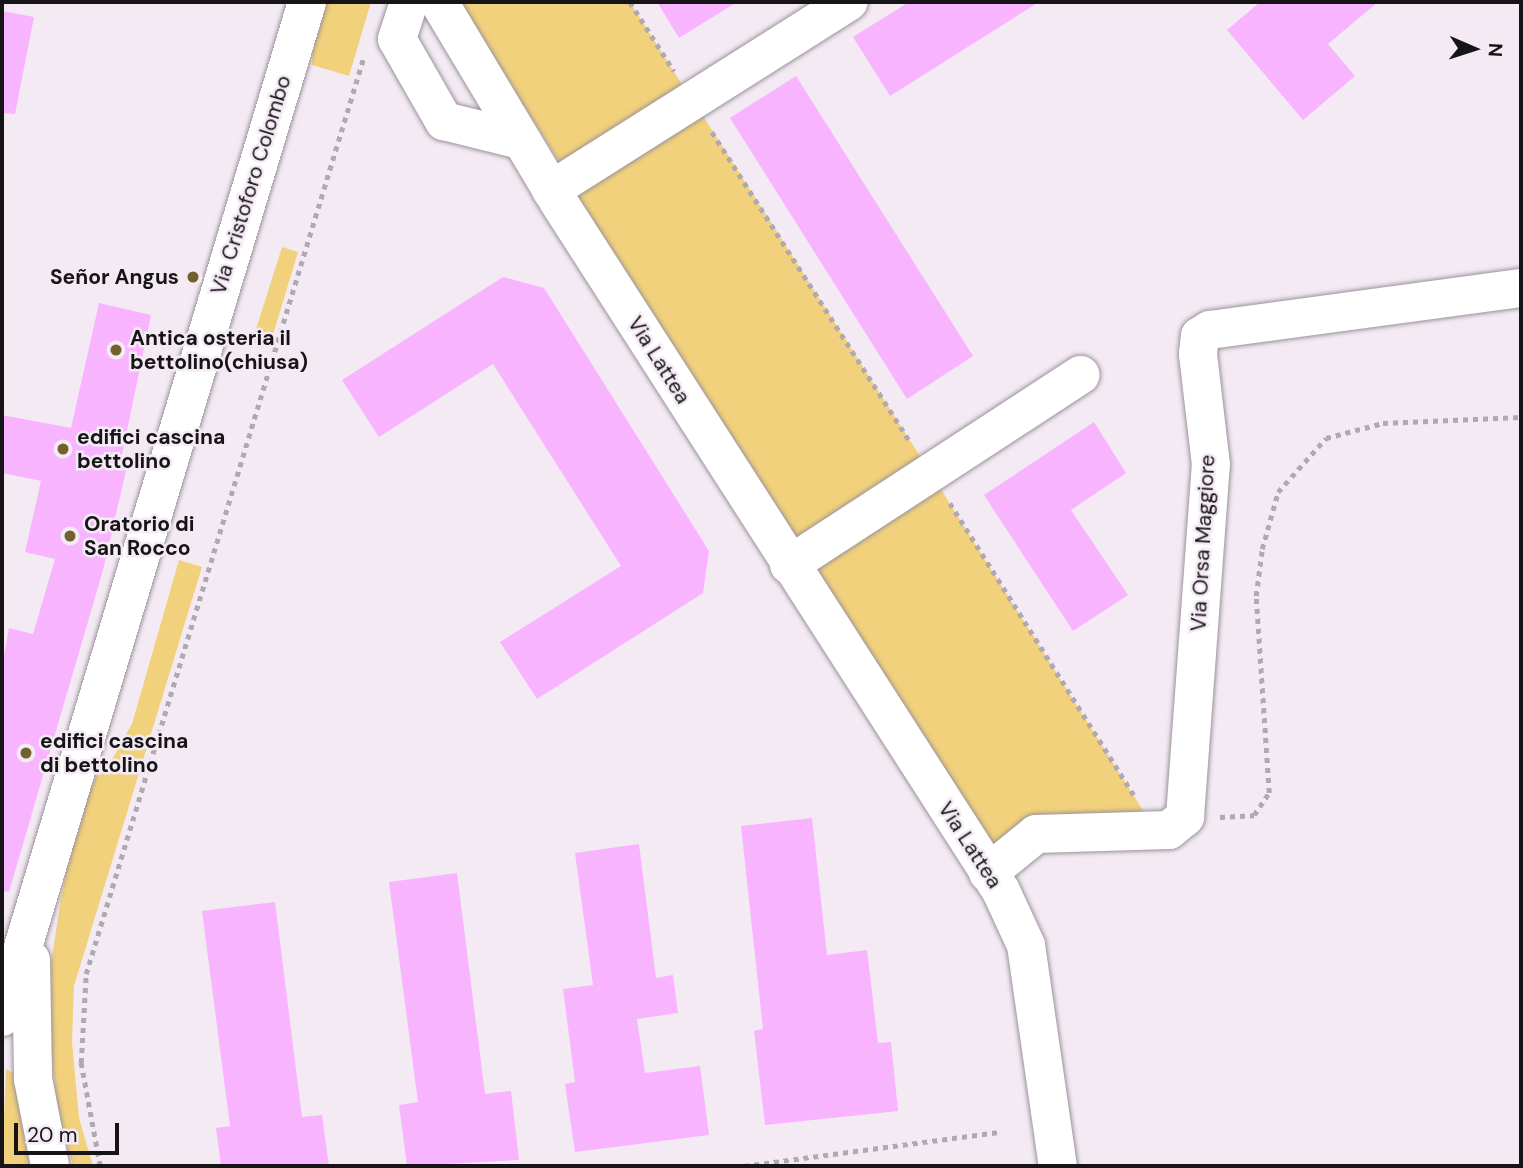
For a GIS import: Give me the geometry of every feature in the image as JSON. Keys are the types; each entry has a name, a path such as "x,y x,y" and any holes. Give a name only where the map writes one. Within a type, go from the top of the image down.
{"street":[{"name":"Via Cristoforo Colombo","path":"2,1017 30,934 307,2"},
{"path":"409,2 397,39 443,121 521,140"},
{"name":"Via Lattea","path":"439,2 551,190 988,873 1026,945 1047,1165"},
{"path":"551,190 848,2"},
{"name":"Via Orsa Maggiore","path":"1170,824 1210,465 1200,336 1210,330 1521,288"},
{"path":"789,565 1080,375"},
{"path":"988,873 1035,834 1170,824"},
{"name":"Via Cristoforo Colombo","path":"30,934 33,1079 50,1166"}],"path":[{"path":"630,2 930,472 1170,824 1254,815 1269,793 1256,596 1262,549 1278,492 1326,438 1383,423 1521,417"},
{"path":"100,1166 81,1063 86,974 365,54"},
{"path":"744,1166 999,1132"}],"shaded area":[{"path":"325,2 371,2 349,76 312,65 313,41"},
{"path":"459,2 630,2 690,97 568,176"},
{"path":"693,100 1156,831 1036,834 988,873 551,190"},
{"path":"282,247 298,252 269,348 252,342"},
{"path":"179,560 202,567 74,986 72,1042 79,1118 93,1166 73,1166 58,1113 50,1040 50,970 61,898 75,829 96,776 105,772 132,724"},
{"path":"6,1069 13,1073 30,1166 2,1166"}],"building":[{"path":"657,2 737,2 679,38"},
{"path":"909,2 1039,2 890,96 853,37"},
{"path":"1260,2 1378,2 1328,44 1355,76 1303,120 1227,30"},
{"path":"2,11 34,17 15,114 2,113"},
{"path":"796,76 973,356 907,399 730,118"},
{"path":"503,277 544,288 709,551 703,593 537,699 500,642 621,566 493,364 379,437 342,380"},
{"path":"99,303 151,315 119,469 126,471 103,570 9,892 2,891 2,667 9,628 33,634 55,559 25,552 41,481 2,473 2,415 71,428"},
{"path":"1094,422 1126,473 1071,510 1128,595 1073,631 984,495"},
{"path":"812,818 827,955 867,950 878,1043 891,1042 898,1111 765,1125 754,1031 763,1029 741,826"},
{"path":"639,844 656,978 673,975 678,1013 637,1019 645,1073 700,1066 709,1135 575,1152 565,1084 575,1082 563,989 593,985 575,853"},
{"path":"457,873 485,1094 511,1091 519,1160 407,1166 399,1105 418,1102 389,882"},
{"path":"275,902 302,1117 322,1115 329,1166 221,1166 216,1128 230,1126 202,911"}],"place":[{"name":"Señor Angus","path":"193,277"},
{"name":"Antica osteria il bettolino(chiusa)","path":"116,350"},
{"name":"edifici cascina bettolino","path":"63,449"},
{"name":"Oratorio di San Rocco","path":"70,536"},
{"name":"edifici cascina di bettolino","path":"26,753"}]}
